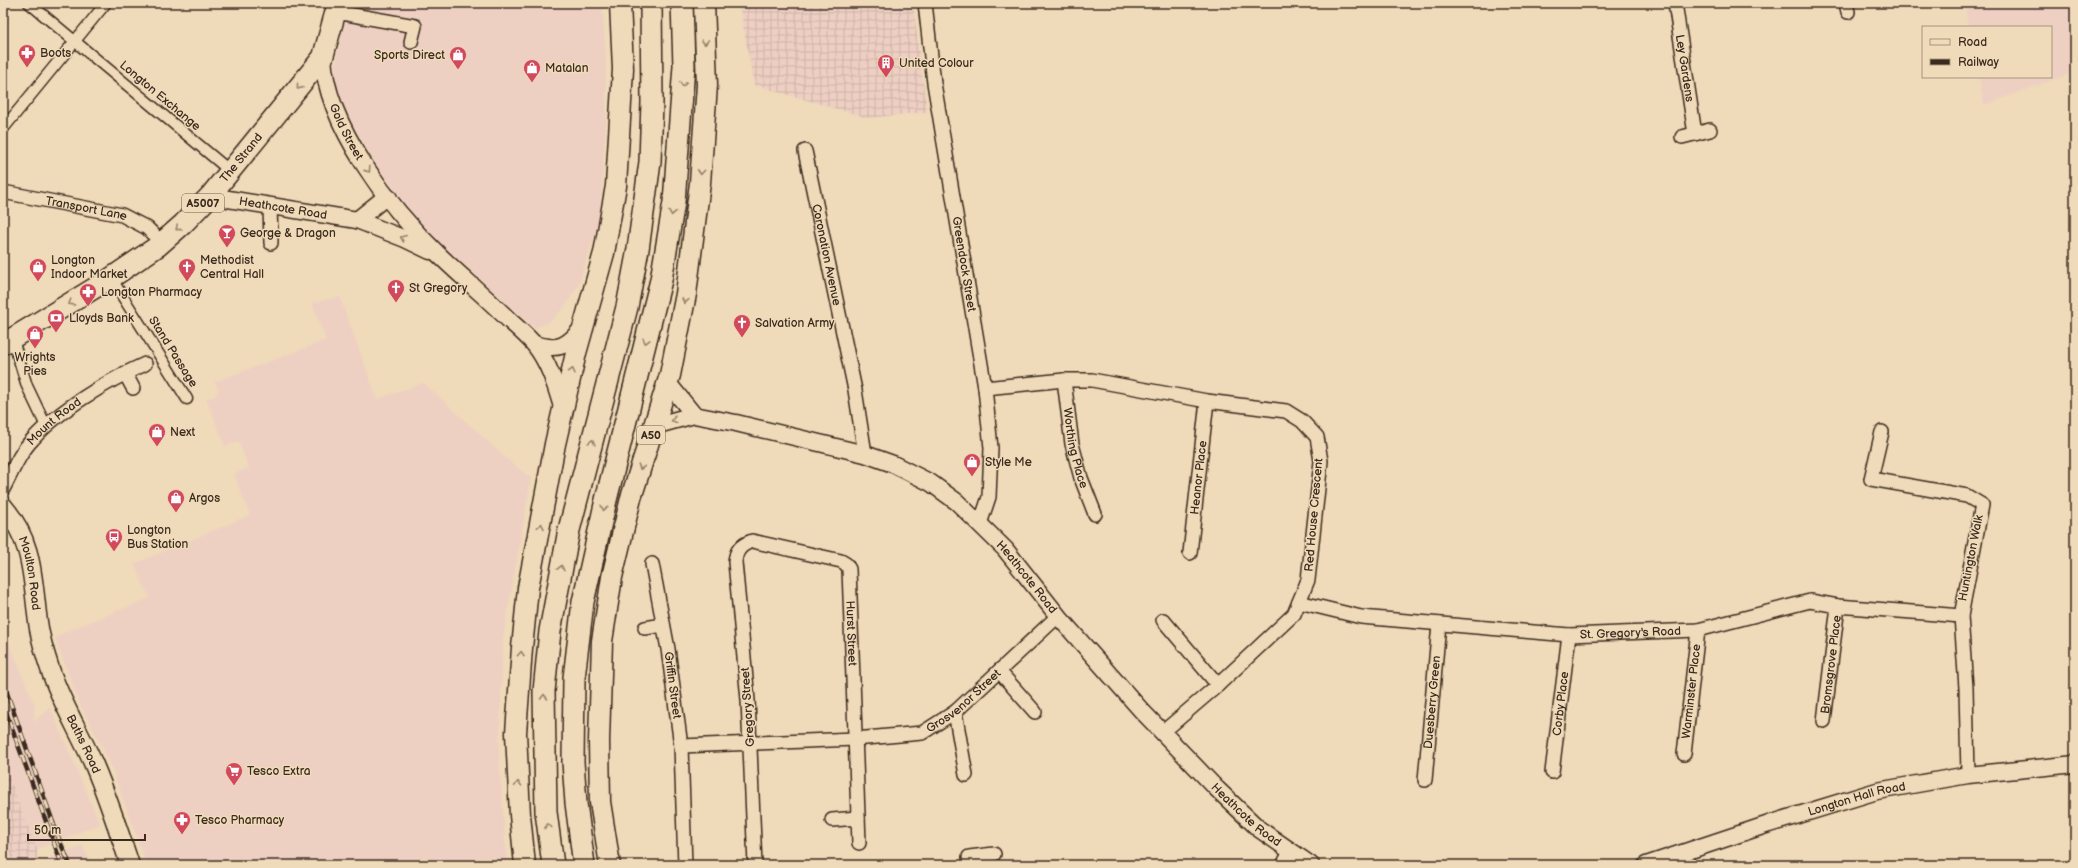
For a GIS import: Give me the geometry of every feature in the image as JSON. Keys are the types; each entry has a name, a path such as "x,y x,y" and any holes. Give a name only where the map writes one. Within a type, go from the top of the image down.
{"highway":[{"path":"553,865 546,812 544,738 544,691 550,630 569,530 627,307 638,249 650,162 652,102 651,3"},
{"name":"A50","path":"584,865 576,803 573,762 574,678 583,602 606,500 660,280 674,202 684,66 682,3"}],"main road":[{"path":"525,865 520,815 516,733 528,588 563,410 604,253 616,186 624,69 620,3"},
{"name":"A50","path":"610,865 600,802 599,741 602,641 612,577 631,498 668,383 686,294 700,183 706,85 704,3"},
{"name":"The Strand","path":"8,342 111,278 158,246 183,224 210,196 323,57 337,8"},
{"name":"Moulton Road","path":"3,506 11,515 24,538 32,566 38,623"},
{"name":"Baths Road","path":"38,623 42,646 50,671 94,767 130,865"}],"street":[{"name":"Longton Exchange","path":"28,3 230,171"},
{"path":"3,128 106,3"},
{"name":"Greendock Street","path":"925,3 934,83 985,388 990,448 989,497 980,524"},
{"name":"Ley Gardens","path":"1675,3 1695,134"},
{"path":"337,8 415,26 411,42"},
{"name":"Gold Street","path":"323,57 324,72 328,90 350,141 357,154 389,198"},
{"path":"1682,137 1710,130"},
{"name":"Coronation Avenue","path":"806,151 855,390 865,454"},
{"name":"Transport Lane","path":"3,192 122,215 147,228 155,236 158,246"},
{"name":"Heathcote Road","path":"210,196 357,220 405,238 439,255"},
{"path":"357,220 382,200 389,198"},
{"name":"Heathcote Road","path":"389,198 439,255 534,344 553,375 563,410"},
{"path":"270,205 271,243"},
{"name":"Stand Passage","path":"111,278 187,399"},
{"path":"534,344 548,348 558,348 574,339 584,325"},
{"path":"8,342 46,426"},
{"name":"Mount Road","path":"3,489 32,440 46,426 72,407 125,373 145,364"},
{"path":"125,373 133,388"},
{"name":"Red House Crescent","path":"985,388 1064,380 1092,380 1206,402 1286,411 1302,421 1317,437 1321,461 1308,580 1294,614 1218,685 1163,732"},
{"name":"Worthing Place","path":"1064,380 1072,444 1081,478 1095,514"},
{"path":"668,383 694,414"},
{"name":"Heanor Place","path":"1190,553 1206,402"},
{"name":"Heathcote Road","path":"654,426 694,414 865,454 893,464 931,483 957,502 1005,549 1058,616 1141,710 1217,789 1287,858"},
{"name":"Huntington Walk","path":"1882,432 1871,479 1967,496 1982,504 1960,616 1966,688 1968,774"},
{"name":"Hurst Street","path":"738,550 745,544 752,541 841,561 846,564 850,575 851,658 859,843"},
{"name":"Gregory Street","path":"738,550 735,562 750,742 755,865"},
{"name":"Griffin Street","path":"652,564 663,624 681,746 685,865"},
{"name":"St. Gregory's Road","path":"1299,602 1361,617 1569,635 1698,630 1810,601 1838,606 1960,616"},
{"name":"Bromsgrove Place","path":"1824,721 1838,606"},
{"name":"Grosvenor Street","path":"750,742 855,739 922,733 955,712 1058,616"},
{"path":"1163,620 1218,685"},
{"path":"645,628 663,624"},
{"name":"Duesberry Green","path":"1425,780 1439,624"},
{"name":"Warminster Place","path":"1684,754 1698,630"},
{"name":"Corby Place","path":"1552,772 1569,635"},
{"path":"999,671 1035,712"},
{"path":"955,712 966,775"},
{"path":"681,746 750,742"},
{"name":"Longton Hall Road","path":"1646,865 1872,792 1968,774 2075,764"},
{"path":"832,820 858,818"},
{"path":"970,865 969,857 994,854"},
{"path":"1287,858 1312,865"}],"shaded area":[{"path":"348,3 602,3 606,61 606,124 600,219 578,286 563,309 548,323 535,328 504,302 419,222 377,167 344,109 333,75"},
{"path":"739,3 913,3 927,112 868,118 754,85"},
{"path":"1964,3 2075,3 2075,72 1984,105 1979,78 2052,78 2052,26 1969,26"},
{"path":"340,297 377,399 424,383 507,459 531,478 503,638 499,759 507,865 147,865 110,763 80,704 55,639 65,632 150,598 134,564 250,515 234,474 249,468 239,442 225,446 206,398 214,397 219,390 215,382 326,340 312,303"},
{"path":"3,629 35,706 34,722 50,707 100,824 37,849 3,762"},
{"path":"3,762 37,849 37,865 3,865"},
{"path":"82,845 92,865 37,865 51,857"}],"railway":[{"path":"3,682 59,839 70,865"},
{"path":"3,704 62,865"}],"place":[{"name":"Boots","path":"27,68"},
{"name":"Sports Direct","path":"458,70"},
{"name":"United Colour","path":"886,78"},
{"name":"Matalan","path":"532,83"},
{"name":"George & Dragon","path":"227,248"},
{"name":"Longton Indoor Market","path":"38,282"},
{"name":"Methodist Central Hall","path":"187,282"},
{"name":"St Gregory","path":"396,303"},
{"name":"Longton Pharmacy","path":"88,307"},
{"name":"Lloyds Bank","path":"56,333"},
{"name":"Salvation Army","path":"742,338"},
{"name":"Wrights Pies","path":"35,349"},
{"name":"Next","path":"157,447"},
{"name":"Style Me","path":"972,477"},
{"name":"Argos","path":"176,513"},
{"name":"Longton Bus Station","path":"114,552"},
{"name":"Tesco Extra","path":"234,786"},
{"name":"Tesco Pharmacy","path":"182,835"}]}
